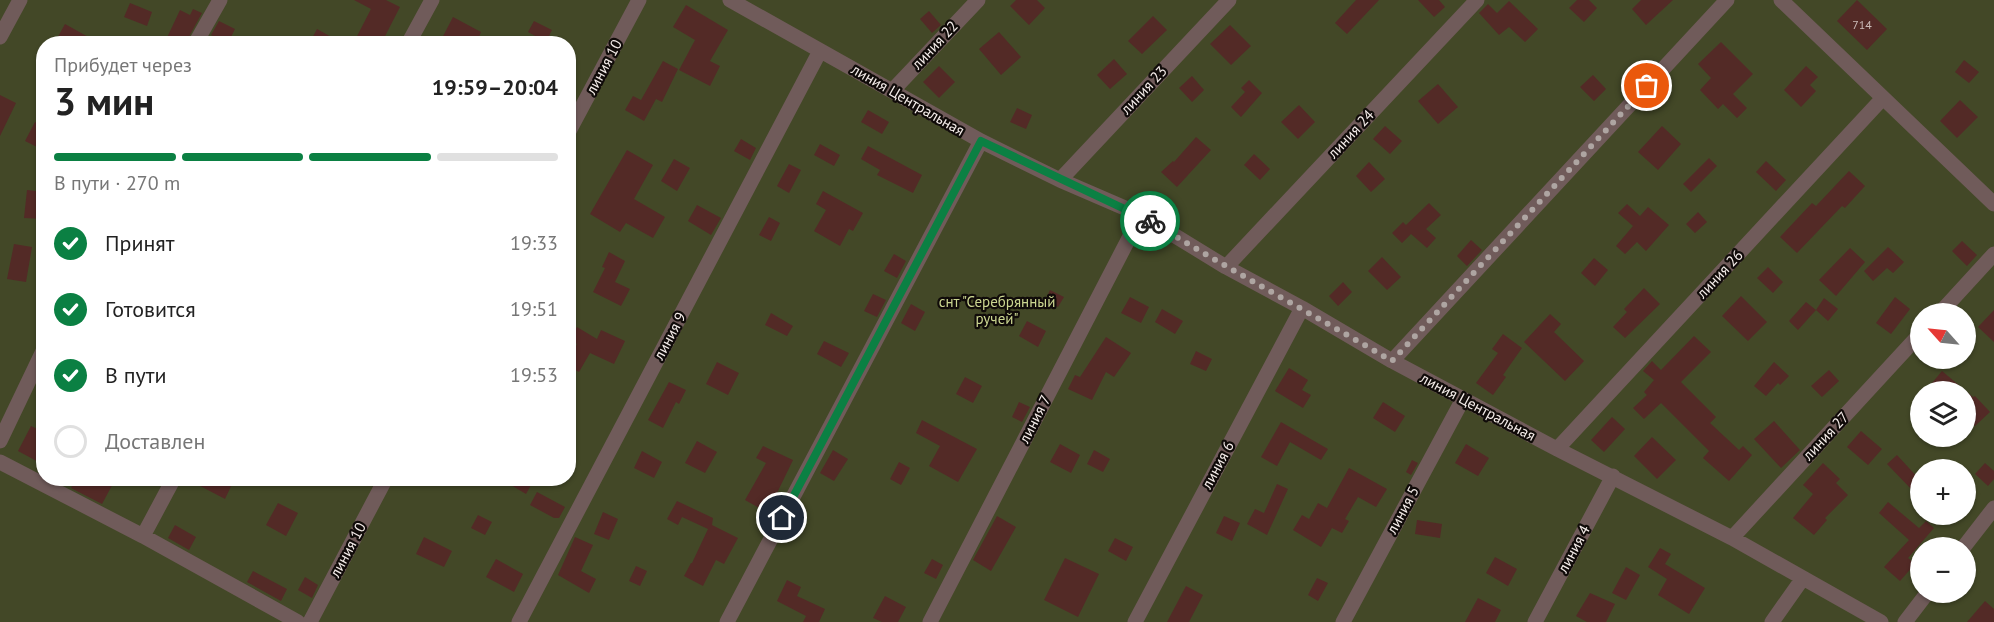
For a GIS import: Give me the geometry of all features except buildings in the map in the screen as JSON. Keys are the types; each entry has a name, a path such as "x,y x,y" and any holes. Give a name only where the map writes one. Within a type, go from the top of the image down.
{"street":[{"path":"0,37 20,0"},
{"path":"200,36 220,0"},
{"path":"412,36 432,0"},
{"name":"линия 10","path":"576,119 639,0"},
{"name":"линия Центральная","path":"730,0 981,141 1060,180 1141,215 1226,267 1392,361 1557,449 1732,538 1881,622"},
{"name":"линия 22","path":"893,90 978,0"},
{"name":"линия 23","path":"1060,180 1229,0"},
{"name":"линия 24","path":"1226,267 1477,0"},
{"path":"1392,361 1727,0"},
{"path":"1781,0 1994,204"},
{"name":"линия 9","path":"519,622 820,51"},
{"name":"линия 26","path":"1557,449 1882,99"},
{"path":"727,622 981,141"},
{"name":"линия 7","path":"930,622 1141,215"},
{"path":"1949,303 1994,254"},
{"name":"линия 6","path":"1135,622 1302,308"},
{"name":"линия 27","path":"1732,538 1910,345"},
{"path":"0,441 36,366"},
{"name":"линия 5","path":"1343,622 1463,399"},
{"path":"0,462 36,481"},
{"name":"линия 4","path":"1535,622 1613,476"},
{"path":"46,486 143,536 298,622"},
{"path":"143,536 170,486"},
{"name":"линия 10","path":"310,622 382,486"},
{"path":"1972,537 1994,508"},
{"path":"1772,622 1803,578"},
{"path":"1905,622 1920,603"}],"green space":[{"name":"снт \"Серебрянный ручей\"","path":"0,0 1994,0 1994,622 0,622"}],"way so far":[{"path":"1150,221 1392,361 1647,86"}],"route":[{"path":"782,518 981,141 1150,221"}]}
